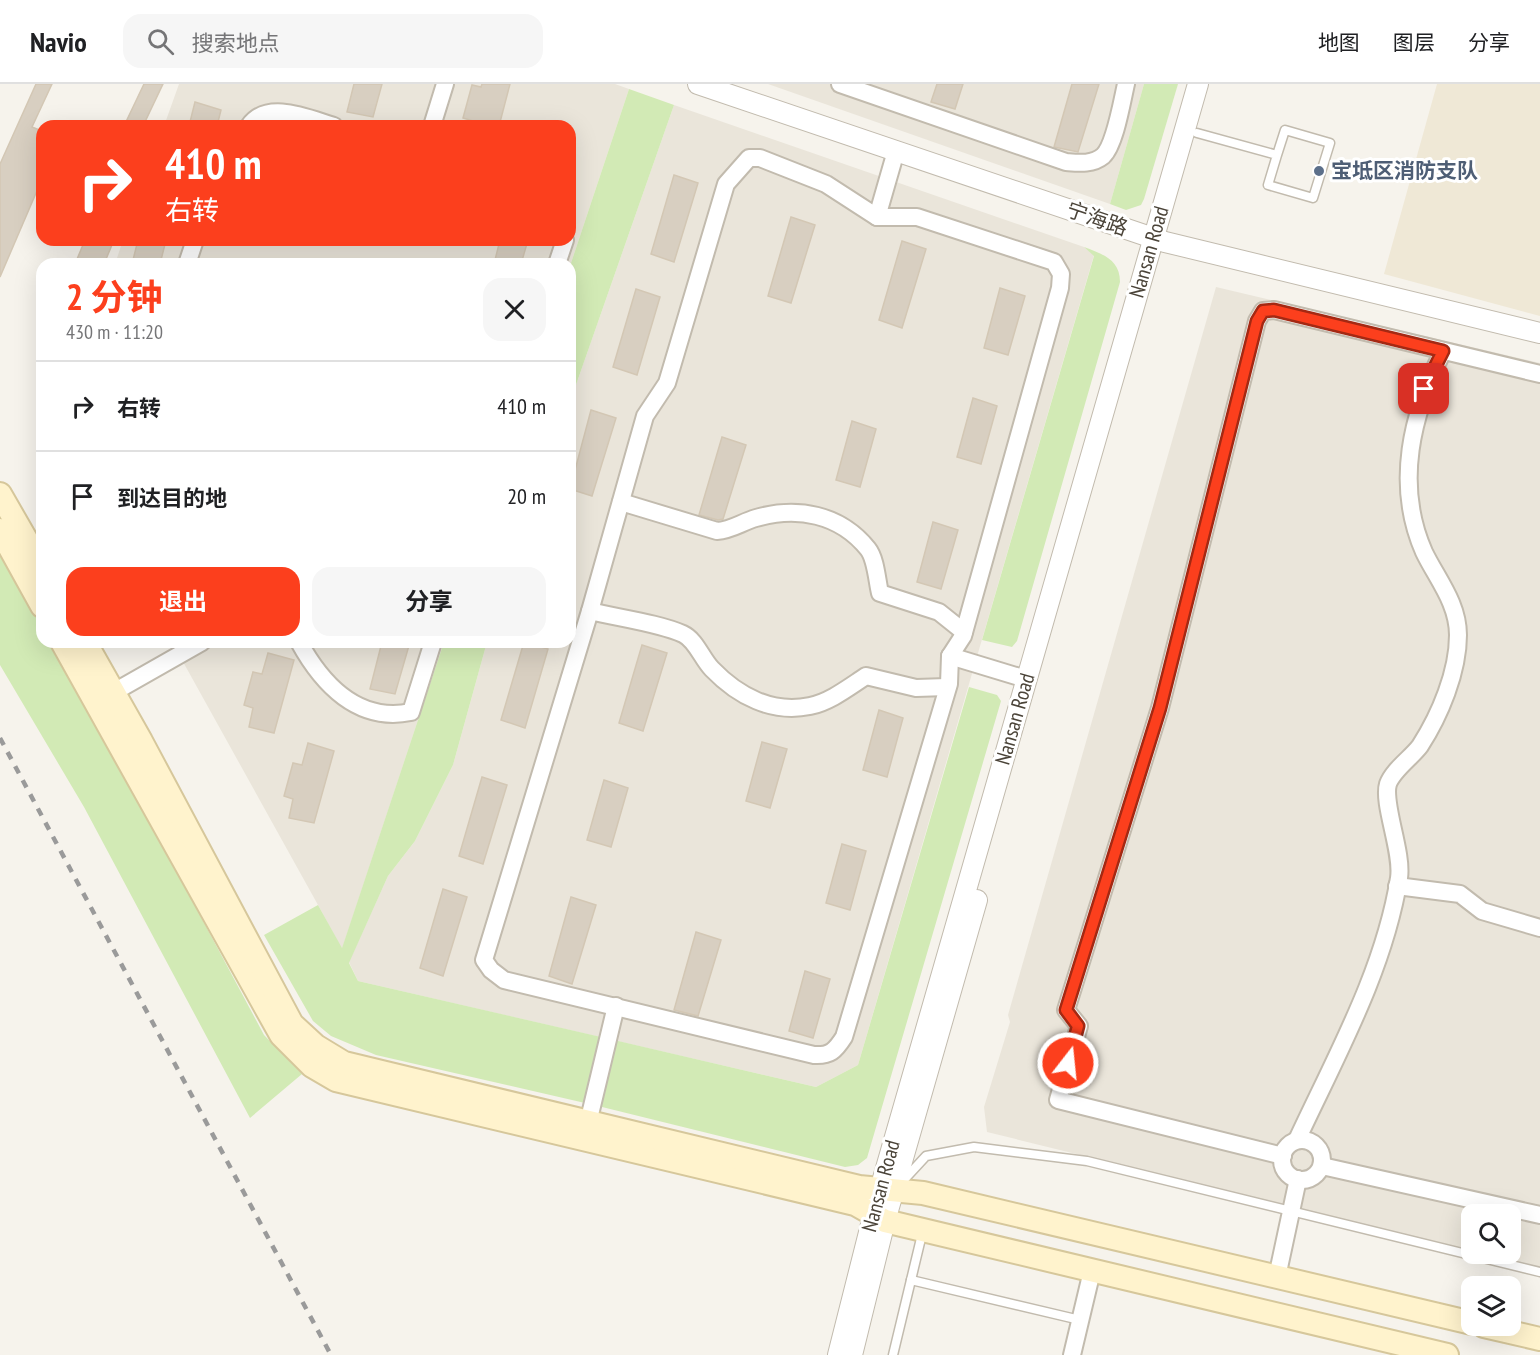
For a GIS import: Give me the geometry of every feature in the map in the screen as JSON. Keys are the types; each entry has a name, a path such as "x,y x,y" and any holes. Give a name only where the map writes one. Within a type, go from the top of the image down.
{"main road":[{"path":"0,494 36,557"},
{"path":"0,531 36,595"},
{"path":"65,648 281,1035 312,1066 336,1080 855,1204 879,1218 924,1230 1447,1355"},
{"path":"88,648 292,1024 316,1046 344,1063 859,1187 923,1192 1461,1320"},
{"path":"1521,1335 1540,1339"}],"street":[{"path":"434,120 445,84"},
{"path":"840,84 1066,162 1087,164 1103,156 1110,143 1126,84"},
{"name":"Nansan Road","path":"887,1189 1159,240 1198,84"},
{"name":"Nansan Road","path":"838,1355 879,1218 1026,679 1159,240 1212,84"},
{"name":"宁海路","path":"702,85 1159,240 1540,333"},
{"path":"257,120 265,114 278,112 310,120"},
{"path":"877,217 896,151"},
{"path":"749,158 760,158 826,184 877,217 917,217 1054,262 1061,274 1060,288 964,632 950,656 948,687 844,1037 836,1050 827,1056 813,1055 504,980 484,960 590,611 645,416 666,383 726,184 738,167 749,158"},
{"path":"1283,1156 1058,1100 1078,1026 1066,1010 1160,708 1257,321 1263,311 1274,310 1540,374"},
{"path":"1297,1140 1372,977 1391,921 1399,875 1395,831 1387,799 1388,783 1420,746 1442,702 1453,672 1458,634 1452,606 1424,552 1412,515 1409,471 1412,431 1424,389 1443,351"},
{"path":"621,501 717,531 728,530 754,518 788,511 818,514 846,529 869,550 880,593 939,612 964,632"},
{"path":"590,611 685,635 710,667 731,688 753,700 783,708 811,706 836,695 866,676 916,688 948,687"},
{"path":"114,692 191,648"},
{"path":"303,648 328,686 349,701 374,711 397,715 411,712 431,648"},
{"path":"950,656 1026,679"},
{"path":"1397,886 1460,894 1482,911 1540,928"},
{"path":"588,1123 616,1006"},
{"path":"1297,1140 1308,1141 1317,1146 1322,1154 1322,1166 1316,1175 1298,1179 1285,1169 1283,1156 1289,1144 1297,1140"},
{"path":"1322,1166 1540,1215"},
{"path":"1278,1277 1298,1179"},
{"name":"Nansan Road","path":"852,1355 879,1218"},
{"path":"1072,1355 1092,1271"}],"lane":[{"path":"1285,130 1330,143 1313,198 1268,185 1276,155 1285,130"},
{"path":"1197,133 1276,155"},
{"path":"887,1189 926,1156 974,1147 1087,1161 1540,1272"},
{"path":"893,1355 924,1230"},
{"path":"911,1280 1080,1320"}],"shaded area":[{"path":"179,84 615,84 629,89 573,258 117,258 121,246 576,246 576,120 166,120"},
{"path":"768,84 1144,84 1110,204"},
{"path":"1437,84 1540,84 1540,316 1384,274"},
{"path":"674,105 1084,247 1094,255 858,1065 816,1087 358,981 349,962 388,876 415,841 453,765 485,648 576,648 576,385"},
{"path":"1216,287 1540,363 1540,1268 1521,1263 1521,1204 1461,1204 1461,1249 987,1132 984,1107 1010,1022 1008,1015"},
{"path":"175,648 442,648 342,949"}],"green space":[{"path":"1144,84 1178,84 1144,199 1141,205 1126,210 1110,204"},
{"path":"629,89 674,105 576,385 576,258 573,258"},
{"path":"1084,247 1109,258 1117,268 1120,282 1017,641 1012,647 982,640 1094,256"},
{"path":"0,543 36,609 36,648 57,648 264,1035 302,1074 250,1118 84,807 0,665"},
{"path":"442,648 485,648 453,765 415,841 388,876 349,963 358,981 601,1037 585,1103 376,1055 331,1036 313,1021 264,935 318,905 342,948"},
{"path":"969,687 997,695 1001,701 867,1158 858,1165 845,1167 598,1106 614,1040 816,1087 858,1065"}],"building":[{"path":"36,84 52,84 32,127 36,129 36,193 0,277 0,164"},
{"path":"144,84 163,84 146,120 127,120"},
{"path":"354,84 382,84 373,117 347,112"},
{"path":"482,84 510,84 501,120 463,118 472,85 481,87"},
{"path":"937,84 963,84 955,109 931,102"},
{"path":"1072,84 1099,84 1078,152 1054,147"},
{"path":"195,102 221,110 218,120 190,120"},
{"path":"674,175 698,183 674,262 651,254"},
{"path":"791,217 815,225 791,303 768,296"},
{"path":"902,241 926,249 902,328 879,320"},
{"path":"82,246 112,246 106,258 78,258"},
{"path":"136,246 164,246 162,258 134,258"},
{"path":"498,246 526,246 523,258 496,258"},
{"path":"1000,288 1025,296 1008,355 984,348"},
{"path":"636,289 660,297 637,375 613,367"},
{"path":"973,398 997,406 981,464 957,457"},
{"path":"591,410 616,418 592,496 576,491 576,466"},
{"path":"852,421 876,429 860,487 836,480"},
{"path":"722,437 746,445 723,519 718,520 699,515"},
{"path":"933,522 958,530 941,589 917,582"},
{"path":"642,645 667,653 643,731 619,723"},
{"path":"380,648 408,648 395,694 370,689"},
{"path":"522,648 548,649 525,728 501,720"},
{"path":"268,653 294,660 274,733 249,727 253,708 244,705 253,672 262,674"},
{"path":"879,710 903,718 887,777 863,770"},
{"path":"762,742 787,749 770,808 746,801"},
{"path":"308,743 334,751 314,823 289,818 293,799 284,796 293,763 302,765"},
{"path":"482,777 507,785 483,864 459,856"},
{"path":"604,780 628,788 611,847 587,840"},
{"path":"842,844 866,851 850,910 826,903"},
{"path":"443,889 467,897 443,976 420,968"},
{"path":"571,897 596,905 572,984 549,976"},
{"path":"696,932 721,940 698,1016 674,1010"},
{"path":"805,971 830,979 813,1038 789,1031"}],"railway":[{"path":"0,738 331,1355"}],"place":[{"name":"宝坻区消防支队","path":"1319,171"}],"route":[{"path":"1068,1063 1078,1026 1066,1010 1124,816 1160,708 1257,321 1263,311 1274,310 1443,351 1424,389"}]}
